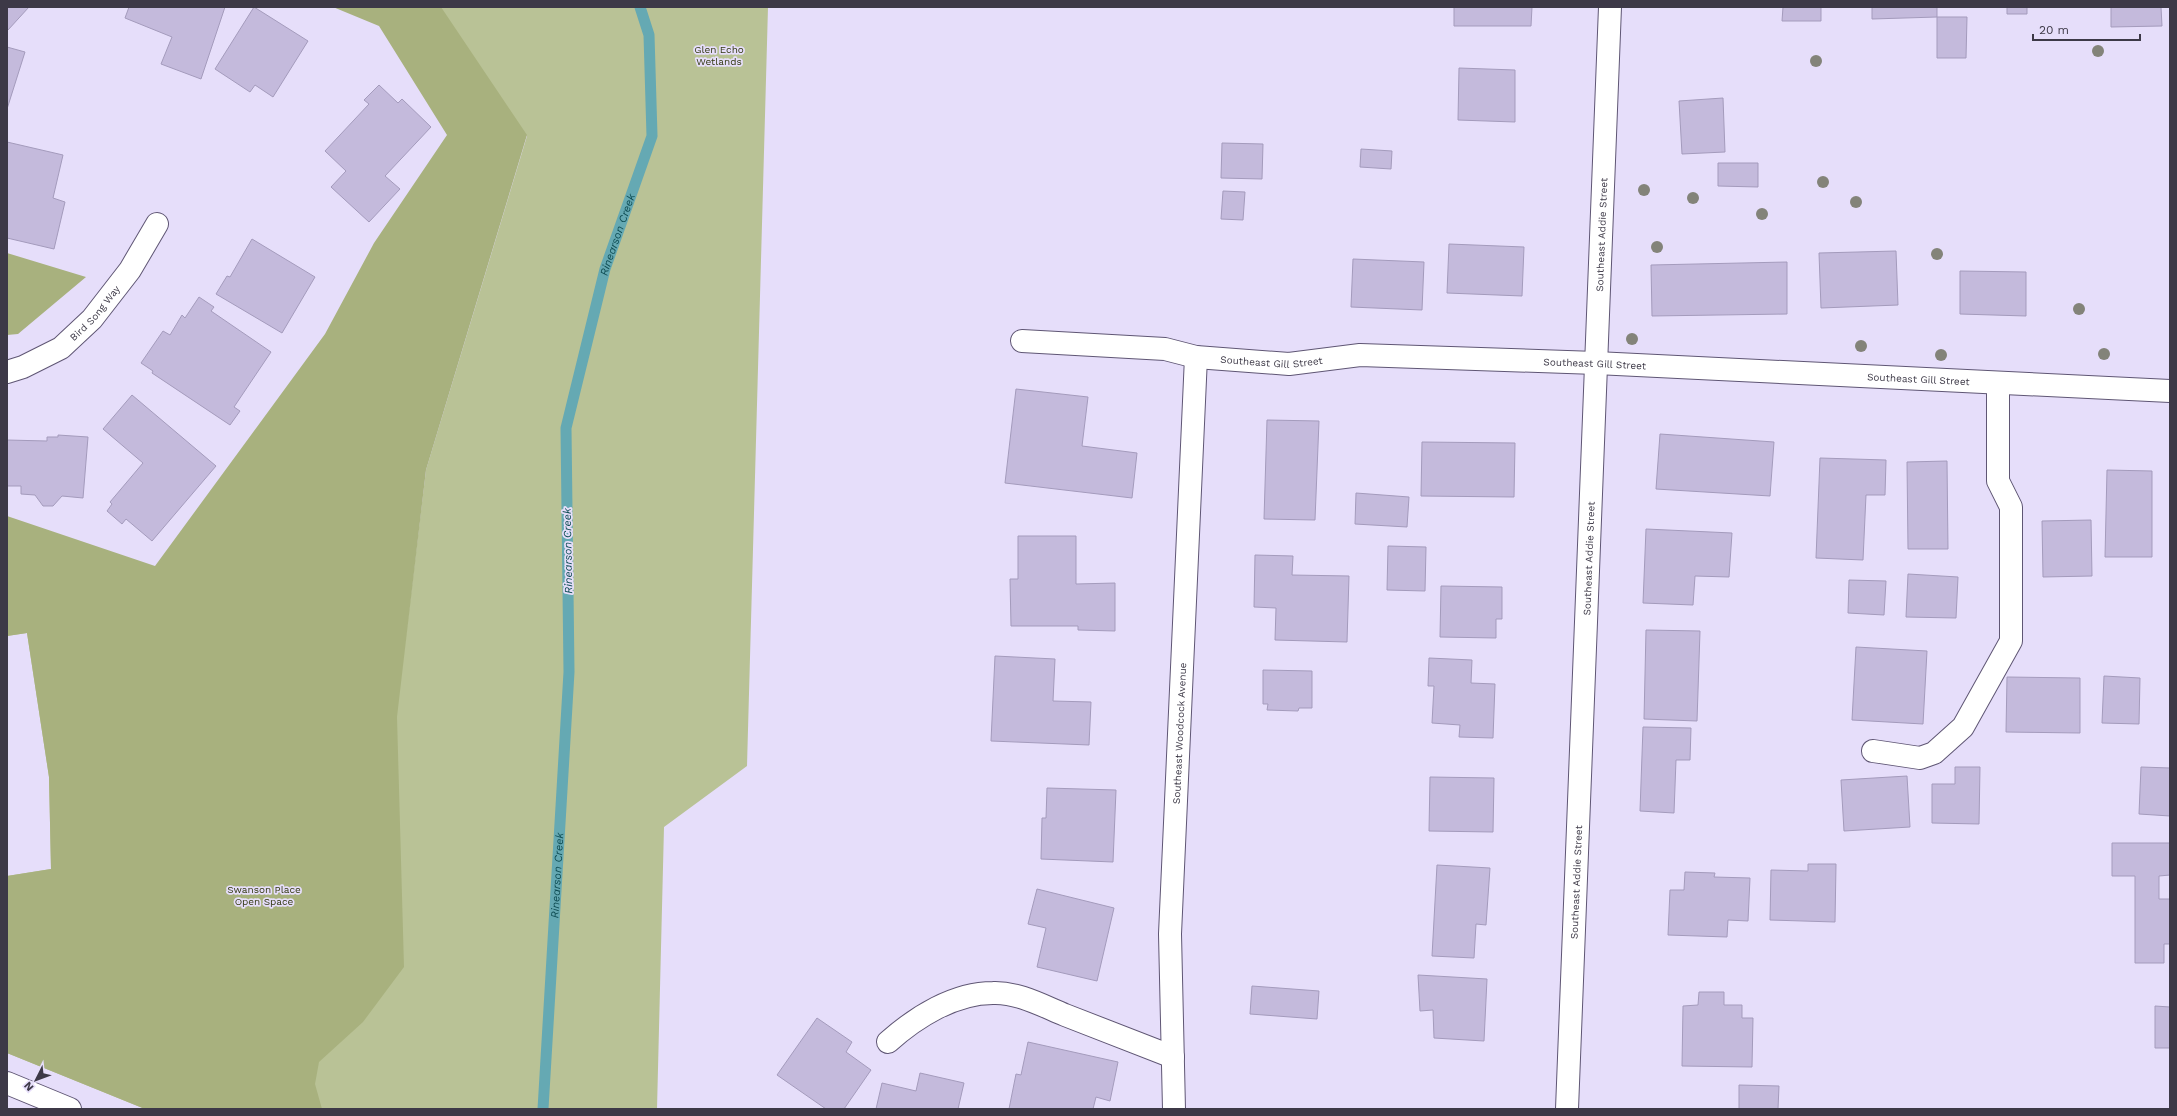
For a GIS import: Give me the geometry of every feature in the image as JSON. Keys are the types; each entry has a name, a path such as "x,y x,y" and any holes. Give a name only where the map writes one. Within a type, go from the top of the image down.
{"street":[{"name":"Southeast Addie Street","path":"1568,1109 1610,7"},
{"name":"Bird Song Way","path":"7,372 23,368 61,348 92,320 130,270 157,224"},
{"name":"Southeast Gill Street","path":"1022,341 1165,349 1196,357 1289,364 1360,355 1596,363 2170,391"},
{"name":"Southeast Woodcock Avenue","path":"1174,1109 1170,934 1196,357"},
{"path":"1873,751 1920,758 1934,753 1963,727 2011,641 2010,507 1998,481 1998,383"},
{"path":"888,1042 902,1029 941,1006 968,996 994,993 1023,998 1173,1057"},
{"path":"7,1083 62,1107"}],"green space":[{"name":"Swanson Place Open Space","path":"333,7 441,7 527,135 426,470 397,717 404,967 363,1022 319,1062 315,1084 322,1109 145,1109 7,1053 7,876 51,869 49,777 27,633 7,636 7,516 155,566 325,334 374,243 447,135 379,26"},
{"path":"416,7 768,7 747,766 664,827 657,1109 145,1109 7,1053 7,876 51,869 49,777 27,633 7,636 7,556 396,717 426,470 527,136"},
{"path":"7,253 86,277 18,334 7,335"}],"building":[{"path":"7,7 29,7 8,30 7,29"},
{"path":"129,7 225,7 201,79 161,64 172,37 125,18"},
{"path":"254,7 308,41 273,97 255,85 250,92 215,69"},
{"path":"1454,7 1532,7 1531,26 1454,26"},
{"path":"1783,7 1821,7 1821,21 1782,21"},
{"path":"1872,7 1937,7 1937,17 1872,19"},
{"path":"2007,7 2027,7 2027,14 2007,14"},
{"path":"2111,7 2161,7 2162,26 2111,27"},
{"path":"1937,17 1967,17 1966,58 1937,58"},
{"path":"7,47 25,52 7,109"},
{"path":"1459,68 1515,70 1515,122 1458,120"},
{"path":"379,85 398,103 402,99 431,127 385,176 400,189 369,222 331,187 346,171 325,151 369,104 364,100"},
{"path":"1723,98 1725,152 1682,154 1679,101"},
{"path":"7,142 63,155 53,198 65,202 54,249 7,238"},
{"path":"1222,143 1263,144 1262,179 1221,178"},
{"path":"1361,149 1392,151 1391,169 1360,167"},
{"path":"1718,163 1758,163 1758,187 1718,186"},
{"path":"1223,191 1245,192 1243,220 1221,219"},
{"path":"252,239 315,277 282,333 216,294 227,276 230,277"},
{"path":"1449,244 1524,247 1522,296 1447,293"},
{"path":"1896,251 1898,305 1821,308 1819,253"},
{"path":"1353,259 1424,262 1422,310 1351,307"},
{"path":"1787,262 1787,314 1652,316 1651,265"},
{"path":"1960,271 2026,272 2026,316 1960,314"},
{"path":"199,297 214,307 211,311 271,352 234,407 240,411 230,425 152,373 153,371 141,363 163,331 170,335 182,315 185,318"},
{"path":"1016,389 1088,397 1082,446 1137,453 1132,498 1005,483"},
{"path":"132,395 216,466 152,541 126,519 122,524 107,511 112,504 110,502 143,463 103,429"},
{"path":"1267,420 1319,421 1315,520 1264,519"},
{"path":"1660,434 1774,442 1770,496 1656,489"},
{"path":"58,435 88,437 83,498 62,496 53,506 43,506 35,495 21,494 21,486 7,486 7,440 47,441 47,437 58,437"},
{"path":"1422,442 1515,443 1514,497 1421,496"},
{"path":"1820,458 1886,460 1885,495 1866,495 1863,560 1816,558"},
{"path":"1947,461 1948,549 1908,549 1907,462"},
{"path":"2107,470 2152,471 2152,557 2105,557"},
{"path":"1356,493 1409,497 1407,527 1355,524"},
{"path":"2091,520 2092,576 2043,577 2042,521"},
{"path":"1646,529 1732,533 1729,577 1695,576 1693,605 1643,603"},
{"path":"1018,536 1076,536 1076,584 1115,583 1115,631 1078,630 1078,626 1011,626 1010,579 1018,579"},
{"path":"1388,546 1426,547 1425,591 1387,590"},
{"path":"1255,555 1293,556 1292,575 1349,576 1347,642 1275,640 1276,608 1254,607"},
{"path":"1908,574 1958,577 1956,618 1906,617"},
{"path":"1849,580 1886,581 1884,615 1848,613"},
{"path":"1441,586 1502,587 1502,619 1496,619 1496,638 1440,637"},
{"path":"1646,630 1700,631 1697,721 1644,719"},
{"path":"1856,647 1927,651 1923,724 1852,720"},
{"path":"995,656 1055,659 1053,701 1091,702 1089,745 991,741"},
{"path":"1429,658 1472,660 1471,683 1495,684 1493,738 1459,737 1460,725 1432,723 1434,686 1428,686"},
{"path":"1263,670 1312,671 1312,708 1299,708 1298,711 1267,710 1268,704 1263,704"},
{"path":"2104,676 2140,678 2139,724 2102,723"},
{"path":"2007,677 2080,678 2080,733 2006,732"},
{"path":"1643,727 1691,728 1690,760 1676,760 1674,813 1640,811"},
{"path":"1955,767 1980,767 1979,824 1932,823 1932,784 1955,784"},
{"path":"2141,767 2170,768 2170,816 2139,814"},
{"path":"1907,776 1910,827 1844,831 1841,780"},
{"path":"1430,777 1494,778 1493,832 1429,831"},
{"path":"1047,788 1116,790 1113,862 1041,859 1042,818 1046,818"},
{"path":"2112,843 2170,843 2170,875 2159,876 2159,899 2170,899 2170,944 2164,944 2164,963 2135,963 2135,876 2112,876"},
{"path":"1808,864 1836,864 1835,922 1770,920 1771,870 1808,871"},
{"path":"1437,865 1490,868 1486,925 1476,924 1474,958 1432,956"},
{"path":"1685,872 1715,873 1714,877 1750,878 1748,921 1728,920 1727,937 1668,935 1670,890 1684,890"},
{"path":"1037,889 1114,908 1097,981 1037,967 1046,928 1028,924"},
{"path":"1418,975 1487,979 1484,1041 1434,1038 1433,1010 1420,1011"},
{"path":"1252,986 1319,991 1317,1019 1250,1014"},
{"path":"1699,992 1724,992 1724,1005 1742,1005 1742,1018 1753,1018 1752,1067 1682,1066 1683,1006 1698,1005"},
{"path":"2155,1006 2170,1007 2170,1048 2155,1048"},
{"path":"817,1018 852,1042 846,1052 871,1070 844,1109 826,1109 777,1075"},
{"path":"1028,1042 1118,1062 1110,1101 1096,1097 1093,1109 1009,1109 1016,1074 1021,1075"},
{"path":"920,1073 964,1083 958,1109 876,1109 882,1083 916,1091"},
{"path":"1739,1085 1779,1086 1778,1109 1739,1109"}],"waterway":[{"name":"Rinearson Creek","path":"543,1109 569,672 566,428 605,269 652,136 649,35 640,7"}],"park label":[{"name":"Glen Echo Wetlands","path":"719,54"}]}
